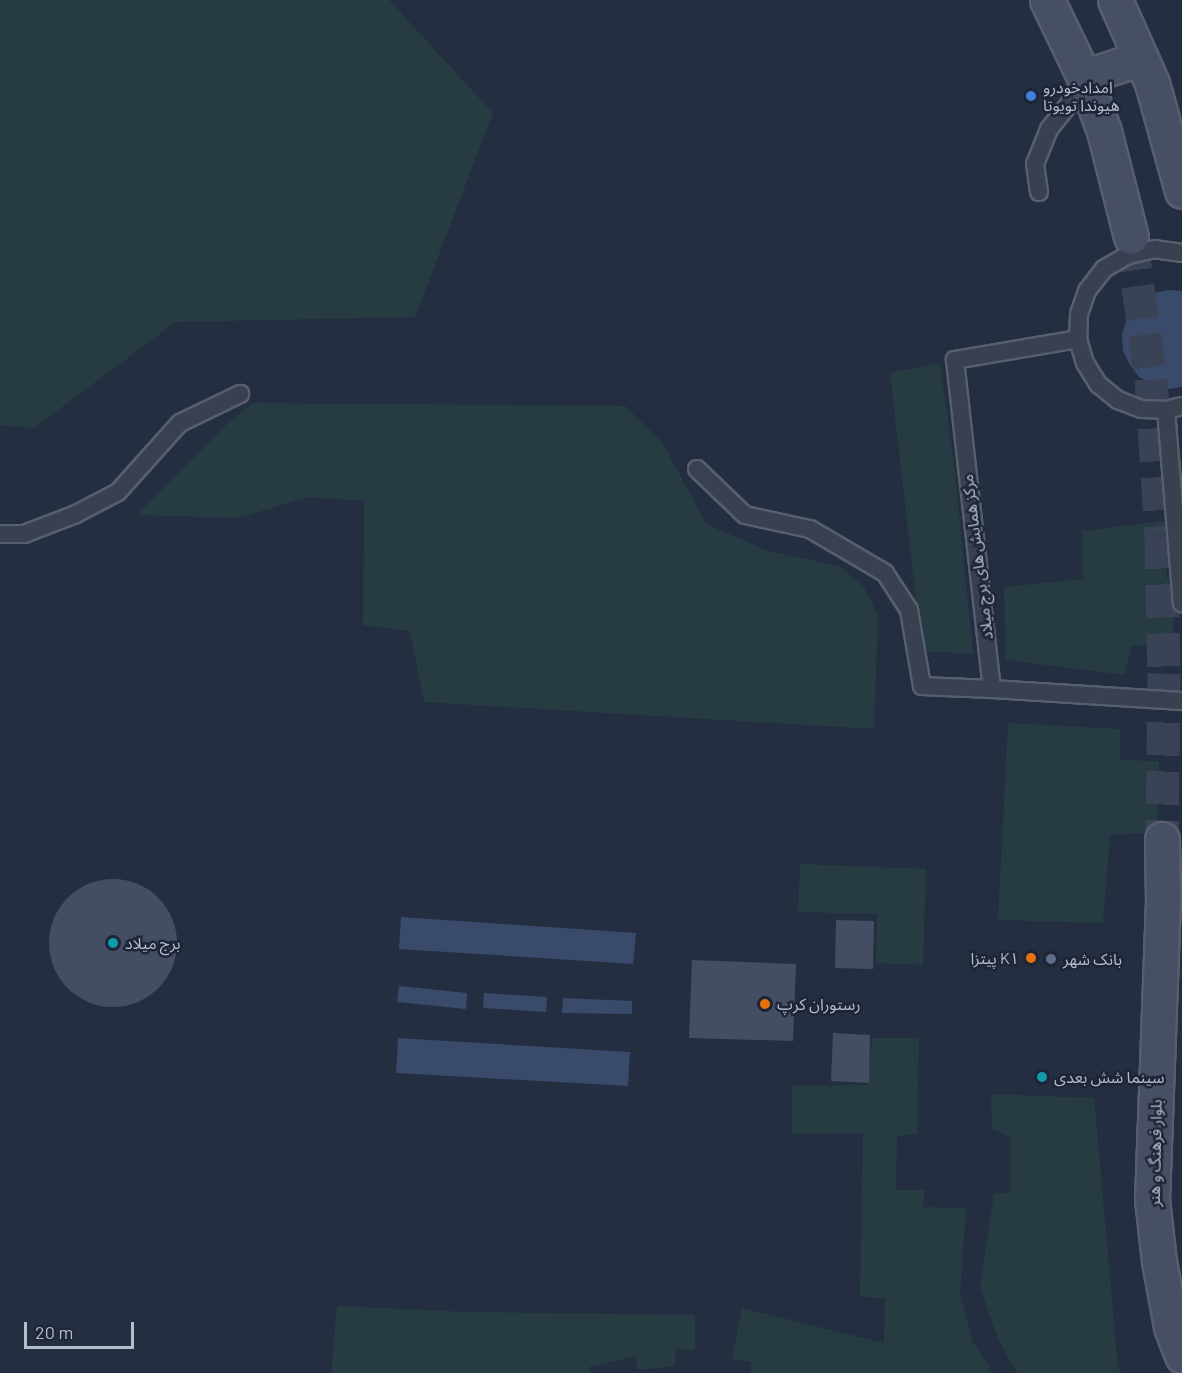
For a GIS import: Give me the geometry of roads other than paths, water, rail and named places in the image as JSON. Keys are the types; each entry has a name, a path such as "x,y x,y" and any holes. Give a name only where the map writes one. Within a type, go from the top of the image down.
{"street":[{"path":"1047,0 1084,77 1104,131 1131,237"},
{"path":"1115,0 1174,130 1182,191"},
{"path":"1084,77 1141,58"},
{"name":"بلوار فرهنگ و هنر","path":"1162,839 1172,900 1152,1199 1159,1261 1171,1327 1182,1356"}],"lane":[{"path":"1039,192 1035,164 1049,129 1070,103 1084,77"},
{"path":"1182,253 1155,249 1128,255 1104,269 1087,291 1079,314 1078,339 1085,363 1098,384 1118,400 1141,409 1174,408 1182,603"},
{"name":"مرکز همایش های برج میلاد","path":"992,689 955,360 1078,339"},
{"path":"0,534 24,534 76,514 118,492 180,423 240,394"},
{"path":"697,469 745,515 810,530 885,573 909,610 922,686 1182,701"}],"water":[{"path":"1168,290 1182,291 1182,387 1168,389 1153,385 1139,377 1123,351 1122,334 1127,318 1137,304 1151,294"},
{"path":"401,917 636,933 633,964 399,949"},
{"path":"399,986 467,993 466,1009 397,1002"},
{"path":"484,993 547,997 546,1012 483,1008"},
{"path":"563,998 632,1001 632,1014 562,1013"},
{"path":"398,1038 630,1052 628,1086 396,1073"}],"tunnel":[{"path":"1131,237 1151,379 1161,535 1164,673 1162,839"}],"place":[{"name":"امدادخودرو هیوندا تویوتا","path":"1031,96"},
{"name":"برج میلاد","path":"113,943"},
{"name":"پیتزا K۱","path":"1031,958"},
{"name":"بانک شهر","path":"1051,959"},
{"name":"رستوران کرپ","path":"765,1004"},
{"name":"سینما شش بعدی","path":"1042,1077"}]}
